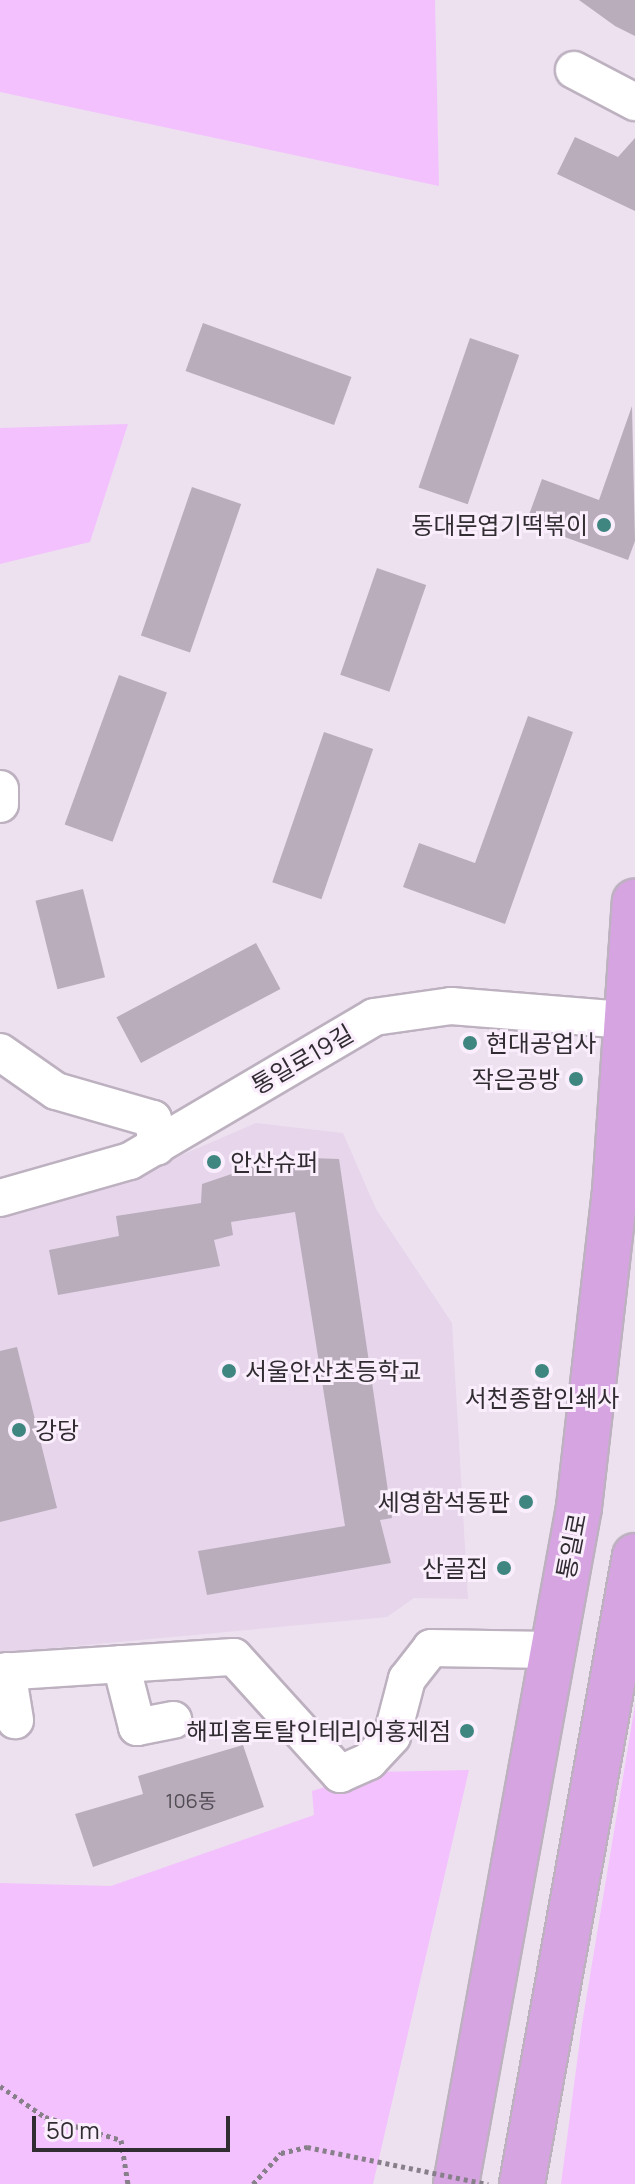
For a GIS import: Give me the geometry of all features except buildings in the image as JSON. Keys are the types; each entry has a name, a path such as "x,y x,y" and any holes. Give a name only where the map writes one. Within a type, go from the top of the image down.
{"main road":[{"name":"통일로","path":"456,2184 550,1650 579,1507 599,1317 635,902"},
{"path":"522,2184 635,1556"}],"street":[{"path":"574,70 635,102"},
{"path":"0,789 0,804"},
{"name":"통일로19길","path":"0,1198 157,1147 374,1017 451,1006 626,1020"},
{"path":"0,1052 56,1091 153,1119 157,1147"},
{"path":"599,1317 635,1207"},
{"path":"15,1720 4,1672 234,1657 340,1774 369,1761 392,1736 407,1679 431,1648 550,1650"},
{"path":"121,1664 137,1727 173,1720"}],"path":[{"path":"0,2086 45,2117 121,2140 128,2184"},
{"path":"254,2184 281,2153 307,2147 488,2184"}],"shaded area":[{"path":"0,0 435,0 439,186 0,92"},
{"path":"128,424 90,542 0,564 0,428"},
{"name":"서울안산초등학교","path":"256,1123 343,1133 376,1209 452,1323 468,1599 414,1598 387,1617 0,1653 0,1208 124,1180"},
{"path":"635,1705 635,2184 561,2184 582,2024"},
{"path":"469,1770 373,2184 0,2184 0,1883 111,1886 314,1815 312,1791 373,1772"}],"place":[{"name":"동대문엽기떡볶이","path":"604,525"},
{"name":"현대공업사","path":"470,1043"},
{"name":"작은공방","path":"576,1079"},
{"name":"안산슈퍼","path":"214,1162"},
{"name":"서울안산초등학교","path":"229,1371"},
{"name":"서천종합인쇄사","path":"542,1371"},
{"name":"강당","path":"19,1430"},
{"name":"세영함석동판","path":"526,1502"},
{"name":"산골집","path":"504,1568"},
{"name":"해피홈토탈인테리어홍제점","path":"467,1731"}]}
